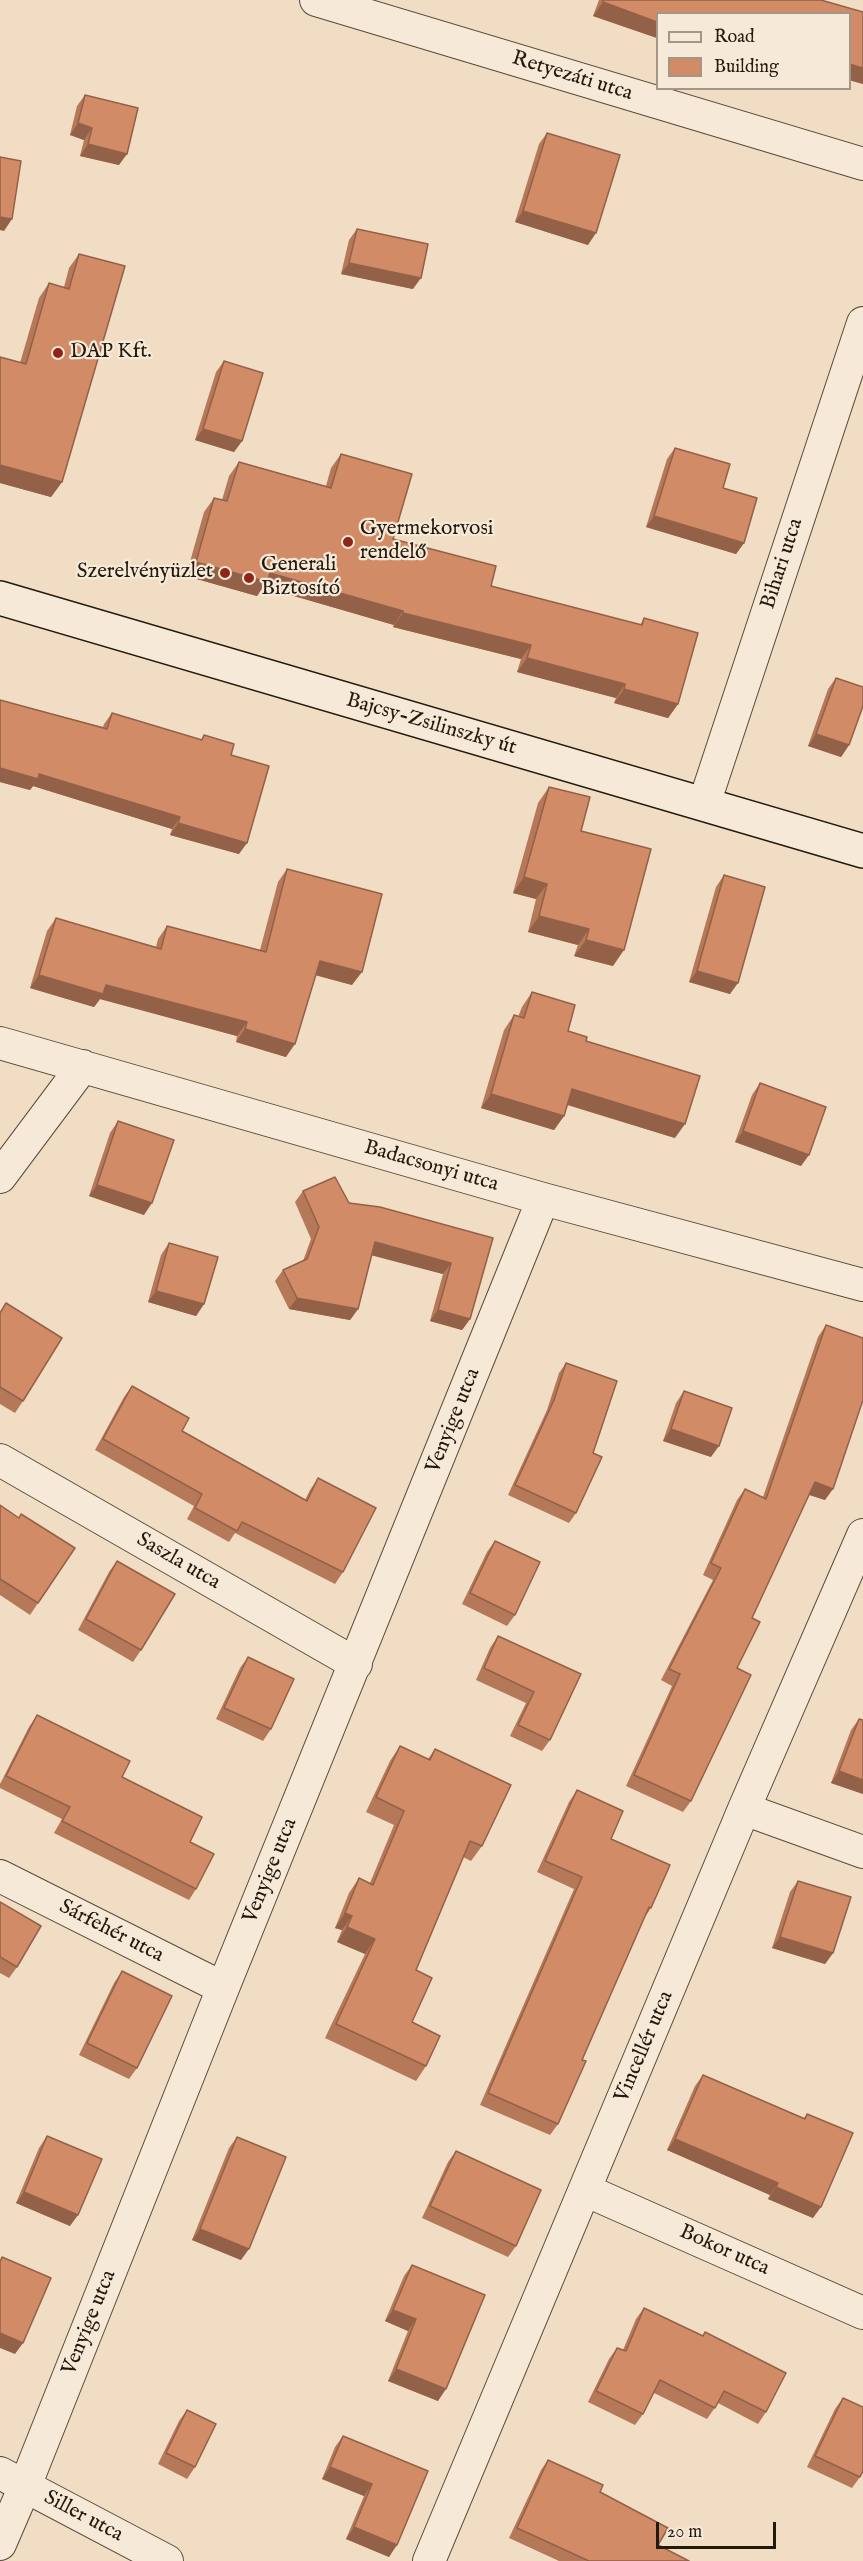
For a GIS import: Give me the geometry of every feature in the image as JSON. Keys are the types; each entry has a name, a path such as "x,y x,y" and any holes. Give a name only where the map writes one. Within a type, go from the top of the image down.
{"main road":[{"name":"Bajcsy-Zsilinszky út","path":"0,598 863,851"}],"street":[{"name":"Retyezáti utca","path":"316,0 863,164"},
{"name":"Bihari utca","path":"704,804 863,323"},
{"name":"Badacsonyi utca","path":"0,1043 543,1199 863,1285"},
{"path":"0,1177 83,1066"},
{"name":"Venyige utca","path":"0,2544 13,2480 223,1988 543,1199"},
{"name":"Saszla utca","path":"0,1460 356,1664"},
{"name":"Vincellér utca","path":"429,2561 744,1809 863,1535"},
{"path":"744,1809 863,1852"},
{"name":"Sárfehér utca","path":"0,1876 223,1988"},
{"name":"Bokor utca","path":"585,2190 863,2313"},
{"name":"Siller utca","path":"13,2480 167,2561"}],"building":[{"path":"603,0 821,0 863,12 863,68 851,65 851,12 656,12 656,22 603,2"},
{"path":"85,95 138,108 127,154 88,144 92,128 78,123"},
{"path":"547,133 620,155 596,233 523,211"},
{"path":"0,157 21,161 12,219 0,217"},
{"path":"357,229 428,244 421,278 349,263"},
{"name":"DAP Kft.","path":"79,254 125,266 62,482 0,465 0,357 26,364 49,283 69,289"},
{"path":"224,361 263,373 242,441 203,429"},
{"path":"675,448 730,464 723,488 757,498 744,543 654,516"},
{"path":"341,454 412,474 393,539 496,566 491,586 642,625 644,618 698,633 678,704 624,689 625,684 527,658 531,645 403,613 403,611 270,573 267,582 196,562 214,498 227,501 239,462 331,488"},
{"path":"836,678 863,687 863,706 849,745 816,734"},
{"path":"0,700 107,729 112,713 202,740 204,735 234,744 231,755 269,766 247,843 178,823 180,817 39,774 38,779 0,768"},
{"path":"549,787 590,797 581,831 651,849 624,950 586,940 589,929 539,916 547,884 524,877"},
{"path":"287,869 382,894 362,972 320,961 295,1044 245,1029 247,1022 106,985 103,994 39,975 56,918 161,949 167,926 266,952"},
{"path":"724,875 765,887 738,983 697,971"},
{"path":"532,992 575,1005 568,1031 587,1037 586,1041 700,1076 685,1124 572,1089 564,1116 491,1094 514,1015 524,1018"},
{"path":"760,1083 826,1107 809,1155 743,1131"},
{"path":"118,1121 174,1140 152,1203 97,1185"},
{"path":"335,1177 349,1203 380,1207 493,1238 470,1319 438,1310 451,1263 375,1242 358,1309 297,1298 283,1270 307,1259 319,1227 303,1191"},
{"path":"169,1243 218,1257 204,1304 156,1291"},
{"path":"6,1303 62,1338 23,1401 0,1387 0,1313"},
{"path":"826,1325 863,1338 863,1400 833,1489 815,1482 752,1618 760,1622 737,1668 751,1675 691,1801 634,1775 680,1674 669,1669 721,1568 711,1563 745,1489 766,1499"},
{"path":"566,1363 617,1381 593,1453 602,1457 576,1513 515,1485 554,1400"},
{"path":"132,1386 189,1418 182,1431 307,1501 318,1478 376,1508 343,1572 242,1522 237,1531 195,1508 202,1494 103,1439"},
{"path":"684,1391 732,1408 719,1446 671,1429"},
{"path":"0,1505 19,1518 21,1514 75,1548 38,1603 0,1579"},
{"path":"495,1541 540,1562 515,1615 470,1593"},
{"path":"117,1561 175,1594 141,1650 86,1619"},
{"path":"498,1636 581,1674 550,1740 518,1725 534,1692 484,1668"},
{"path":"248,1657 294,1679 271,1729 224,1708"},
{"path":"37,1715 130,1761 122,1777 202,1817 190,1842 214,1854 196,1889 62,1821 70,1807 6,1776"},
{"path":"859,1719 863,1720 863,1780 839,1771"},
{"path":"400,1746 430,1760 435,1749 511,1785 482,1846 470,1841 416,1970 432,1978 412,2022 440,2036 426,2066 336,2024 375,1939 347,1927 352,1916 345,1913 359,1878 373,1885 404,1811 376,1797"},
{"path":"577,1790 623,1811 611,1839 670,1865 651,1908 649,1907 582,2060 586,2061 558,2124 488,2093 582,1877 545,1861"},
{"path":"798,1881 851,1897 833,1953 780,1937"},
{"path":"0,1902 41,1926 17,1967 0,1957"},
{"path":"122,1971 172,1996 137,2068 87,2043"},
{"path":"703,2075 805,2119 807,2114 853,2133 821,2207 776,2187 778,2183 675,2139"},
{"path":"47,2136 102,2159 78,2215 24,2192"},
{"path":"237,2137 286,2157 249,2249 200,2229"},
{"path":"456,2151 541,2190 516,2246 430,2206"},
{"path":"2,2257 51,2278 23,2343 0,2333 0,2262"},
{"path":"412,2265 485,2295 446,2389 396,2369 416,2319 393,2310"},
{"path":"644,2308 703,2336 705,2332 786,2373 766,2412 724,2391 715,2408 660,2380 643,2414 596,2391 617,2348 626,2351"},
{"path":"843,2398 863,2407 863,2471 860,2477 815,2456"},
{"path":"187,2410 216,2424 195,2467 166,2453"},
{"path":"343,2436 428,2471 397,2545 354,2527 372,2484 330,2467"},
{"path":"548,2460 603,2485 600,2492 668,2528 658,2545 689,2561 589,2561 517,2528"}],"place":[{"name":"DAP Kft.","path":"58,353"},
{"name":"Gyermekorvosi rendelő","path":"348,542"},
{"name":"Szerelvényüzlet","path":"225,573"},
{"name":"Generali Biztosító","path":"249,578"}]}
